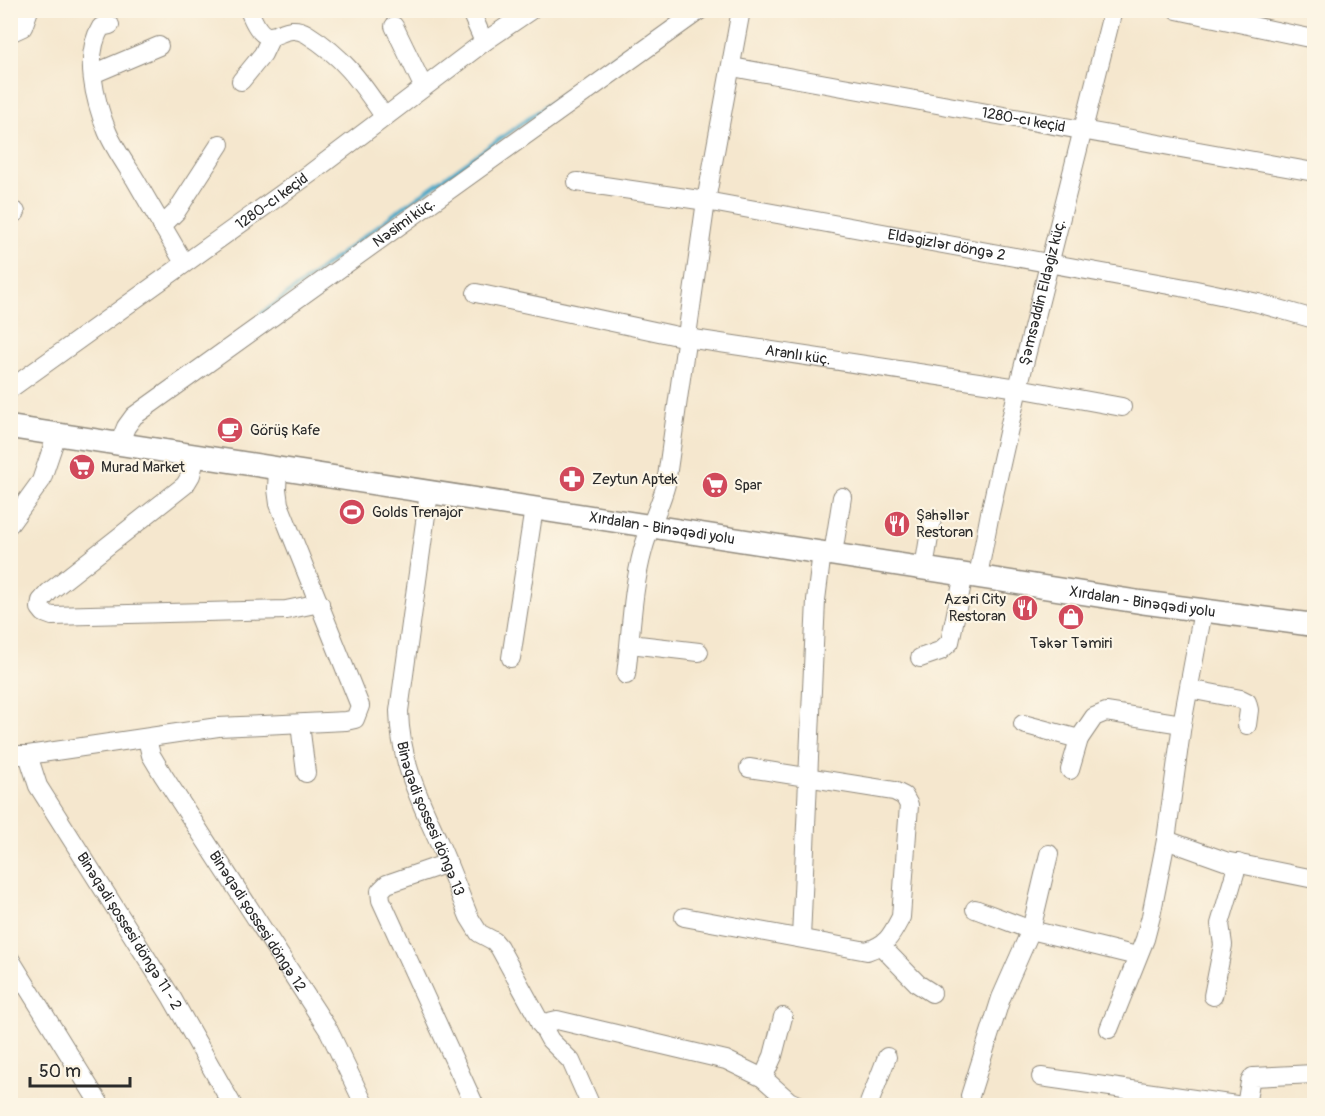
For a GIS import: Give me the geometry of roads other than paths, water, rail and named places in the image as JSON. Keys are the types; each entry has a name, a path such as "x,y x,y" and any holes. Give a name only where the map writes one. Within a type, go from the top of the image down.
{"main road":[{"name":"Xırdalan - Binəqədi yolu","path":"10,427 1203,611 1314,625"}],"street":[{"path":"10,33 23,27 29,10"},
{"path":"249,10 256,28 262,34 271,36 290,30 300,30 347,64 384,116"},
{"path":"470,10 484,42"},
{"name":"1280-cı keçid","path":"10,389 311,172 423,86 531,10"},
{"name":"Nəsimi küç.","path":"119,444 126,427 134,416 700,10"},
{"path":"626,675 638,569 651,526 661,505 666,484 706,201 741,10"},
{"name":"Şəmsəddin Eldəgiz küç.","path":"920,658 940,651 950,642 984,541 1018,388 1113,10"},
{"path":"1177,10 1314,39"},
{"path":"110,25 100,27 96,34 93,74 99,106 112,141 184,263"},
{"path":"394,26 423,86"},
{"path":"242,81 262,54 271,36"},
{"path":"93,74 159,46"},
{"name":"1280-cı keçid","path":"732,67 1314,172"},
{"path":"162,226 176,212 220,144"},
{"name":"Eldəgizlər döngə 2","path":"577,182 706,201 1191,289 1258,303 1314,319"},
{"name":"Aranlı küç.","path":"476,293 687,338 1018,388 1122,407"},
{"path":"10,524 41,481 57,434"},
{"path":"196,456 191,475 185,485 49,592 41,601 40,608 44,613 52,616 286,610 320,603"},
{"path":"19,755 147,739 218,727 346,721 355,718 360,706 279,504 278,469"},
{"name":"Binəqədi şossesi döngə 13","path":"429,493 399,711 399,735 410,777 469,917 479,933 499,947 550,1040 571,1061 591,1106"},
{"path":"801,938 816,600 842,497"},
{"path":"511,658 534,508"},
{"path":"924,568 932,519"},
{"path":"1109,1029 1145,939 1151,916 1166,840 1182,724 1203,611"},
{"path":"630,644 699,652"},
{"path":"1189,688 1246,702 1249,710 1247,725"},
{"path":"1070,770 1078,739 1094,717 1106,712 1182,724"},
{"path":"300,724 306,773"},
{"path":"1023,724 1078,739"},
{"name":"Binəqədi şossesi döngə 12","path":"147,739 151,755 163,775 328,1030 365,1106"},
{"name":"Binəqədi şossesi döngə 11 - 2","path":"19,755 172,998 233,1106"},
{"path":"684,917 867,951 881,946 901,917 909,805 904,796 894,791 749,768"},
{"path":"1166,840 1215,857 1314,879"},
{"path":"970,1096 1001,998 1031,930 1049,854"},
{"path":"448,863 387,884 380,891 381,900 475,1106"},
{"path":"1213,996 1223,945 1220,924 1238,863"},
{"path":"975,909 1031,930 1137,956"},
{"path":"881,946 918,984 932,993"},
{"path":"10,959 101,1106"},
{"path":"763,1078 773,1056 783,1017"},
{"path":"540,1024 557,1020 726,1060 763,1078 789,1101 800,1106"},
{"path":"868,1106 887,1057"},
{"path":"1041,1077 1245,1106 1253,1077 1314,1074"}],"waterway":[{"path":"260,315 395,213 682,10"}],"place":[{"name":"Görüş Kafe","path":"230,430"},
{"name":"Murad Market","path":"82,467"},
{"name":"Zeytun Aptek","path":"572,479"},
{"name":"Spar","path":"715,485"},
{"name":"Golds Trenajor","path":"352,512"},
{"name":"Şahəllər Restoran","path":"897,524"},
{"name":"Azəri City Restoran","path":"1025,608"},
{"name":"Təkər Təmiri","path":"1071,617"}]}
